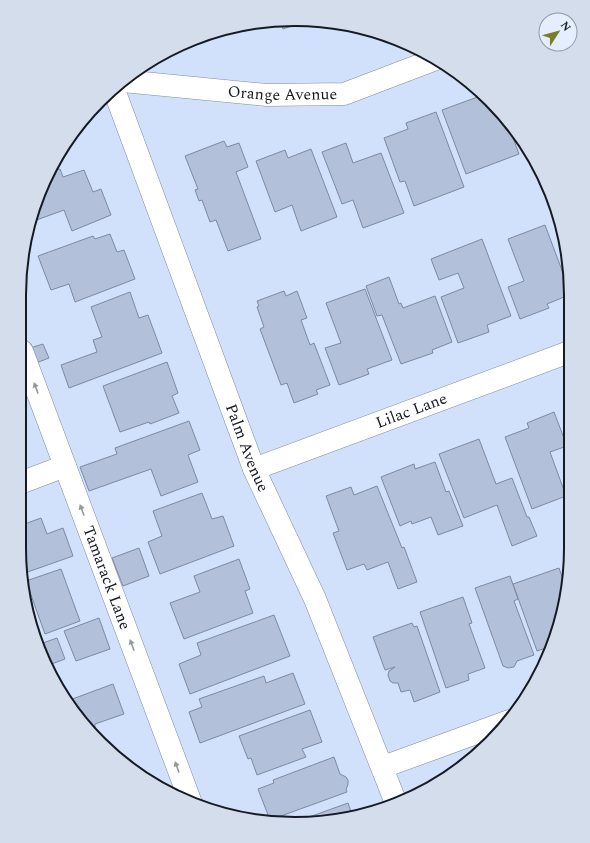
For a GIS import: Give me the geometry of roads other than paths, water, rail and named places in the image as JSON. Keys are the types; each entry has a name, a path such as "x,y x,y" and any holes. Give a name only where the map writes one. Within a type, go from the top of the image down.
{"street":[{"name":"Orange Avenue","path":"132,81 267,95 344,94 429,62"},
{"name":"Palm Avenue","path":"116,95 254,469 315,599 394,798"},
{"name":"Lilac Lane","path":"254,469 564,354"},
{"name":"Tamarack Lane","path":"26,362 188,795"},
{"path":"26,481 65,466"},
{"path":"383,767 496,726"}]}
